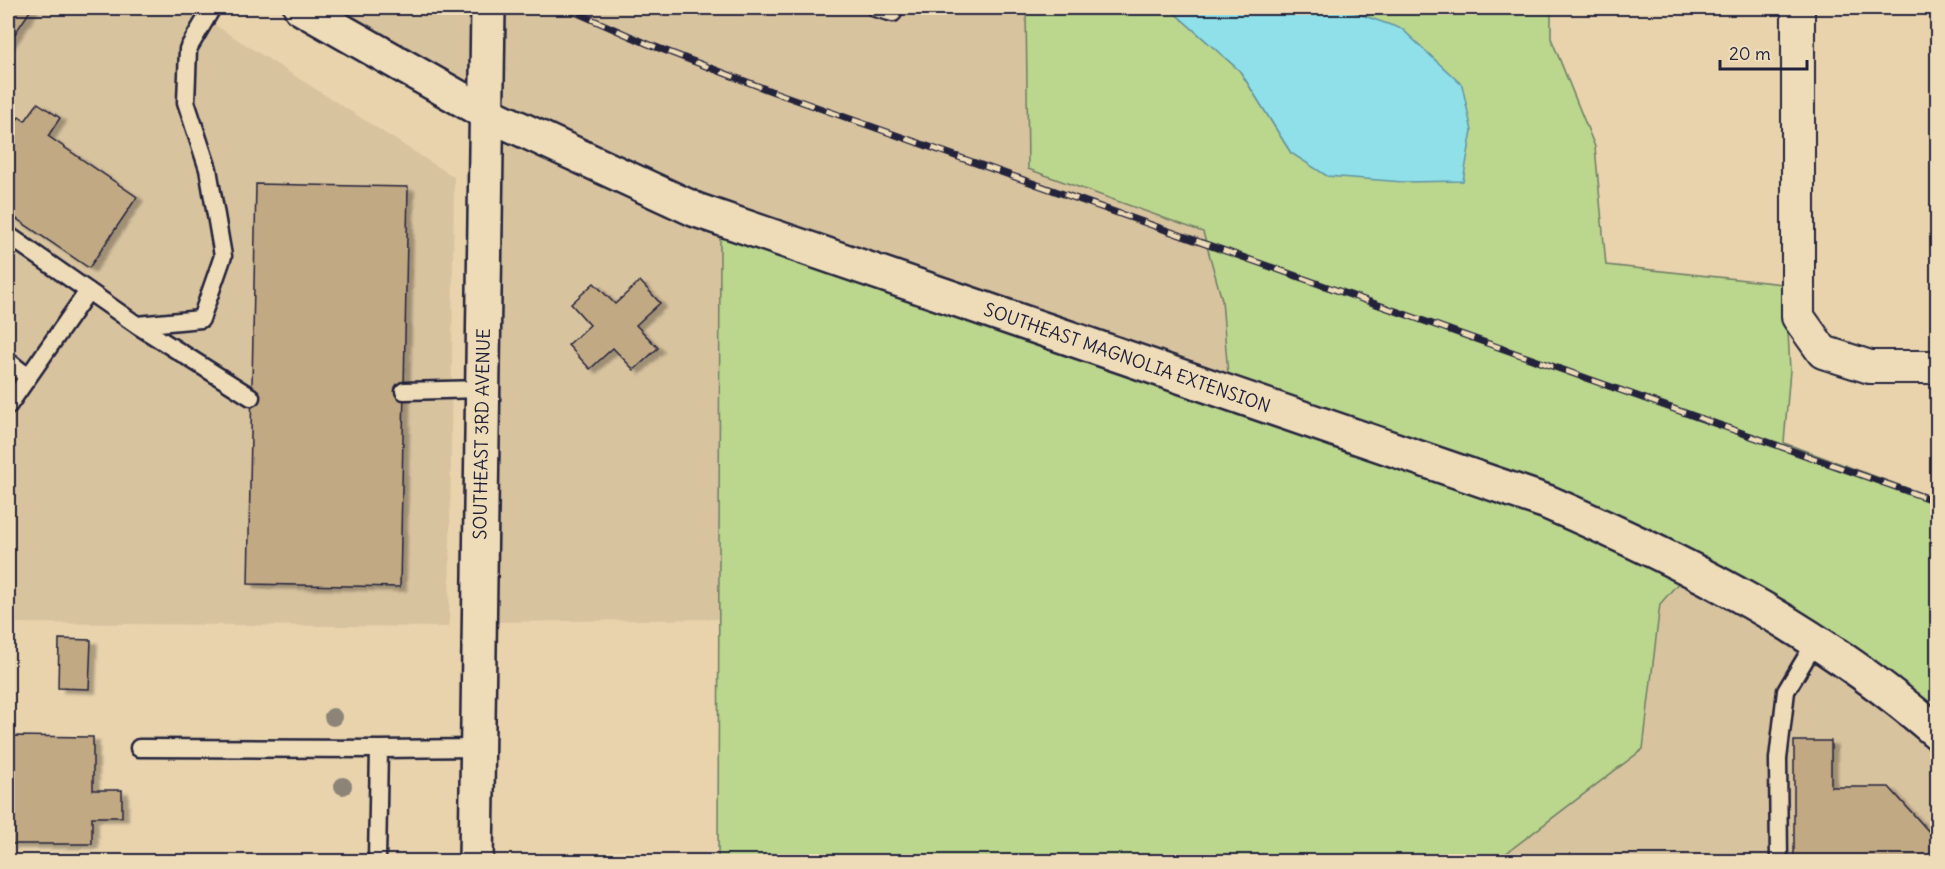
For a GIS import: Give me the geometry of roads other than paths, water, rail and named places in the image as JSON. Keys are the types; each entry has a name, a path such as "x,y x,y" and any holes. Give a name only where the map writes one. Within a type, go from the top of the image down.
{"main road":[{"name":"SOUTHEAST MAGNOLIA EXTENSION","path":"301,8 486,113 696,210 1547,502 1648,545 1780,616 1892,693 1938,733"},
{"name":"SOUTHEAST 3RD AVENUE","path":"476,861 488,8"}],"street":[{"path":"1798,8 1798,318 1822,352 1870,367 1938,367"}],"lane":[{"path":"137,325 201,319 223,256 208,169 186,102 188,49 212,8"},
{"path":"875,8 893,14 894,8"},
{"path":"8,234 137,325 251,397"},
{"path":"8,406 88,291"},
{"path":"8,361 28,377"},
{"path":"404,391 482,389"},
{"path":"1779,861 1778,759 1786,692 1816,641"},
{"path":"139,748 478,748"},
{"path":"377,861 379,749"}],"water":[{"path":"1169,8 1342,8 1402,29 1462,85 1472,131 1463,181 1403,182 1327,176 1291,153 1240,71"}],"railway":[{"path":"566,8 648,44 771,91 1938,502"}]}
